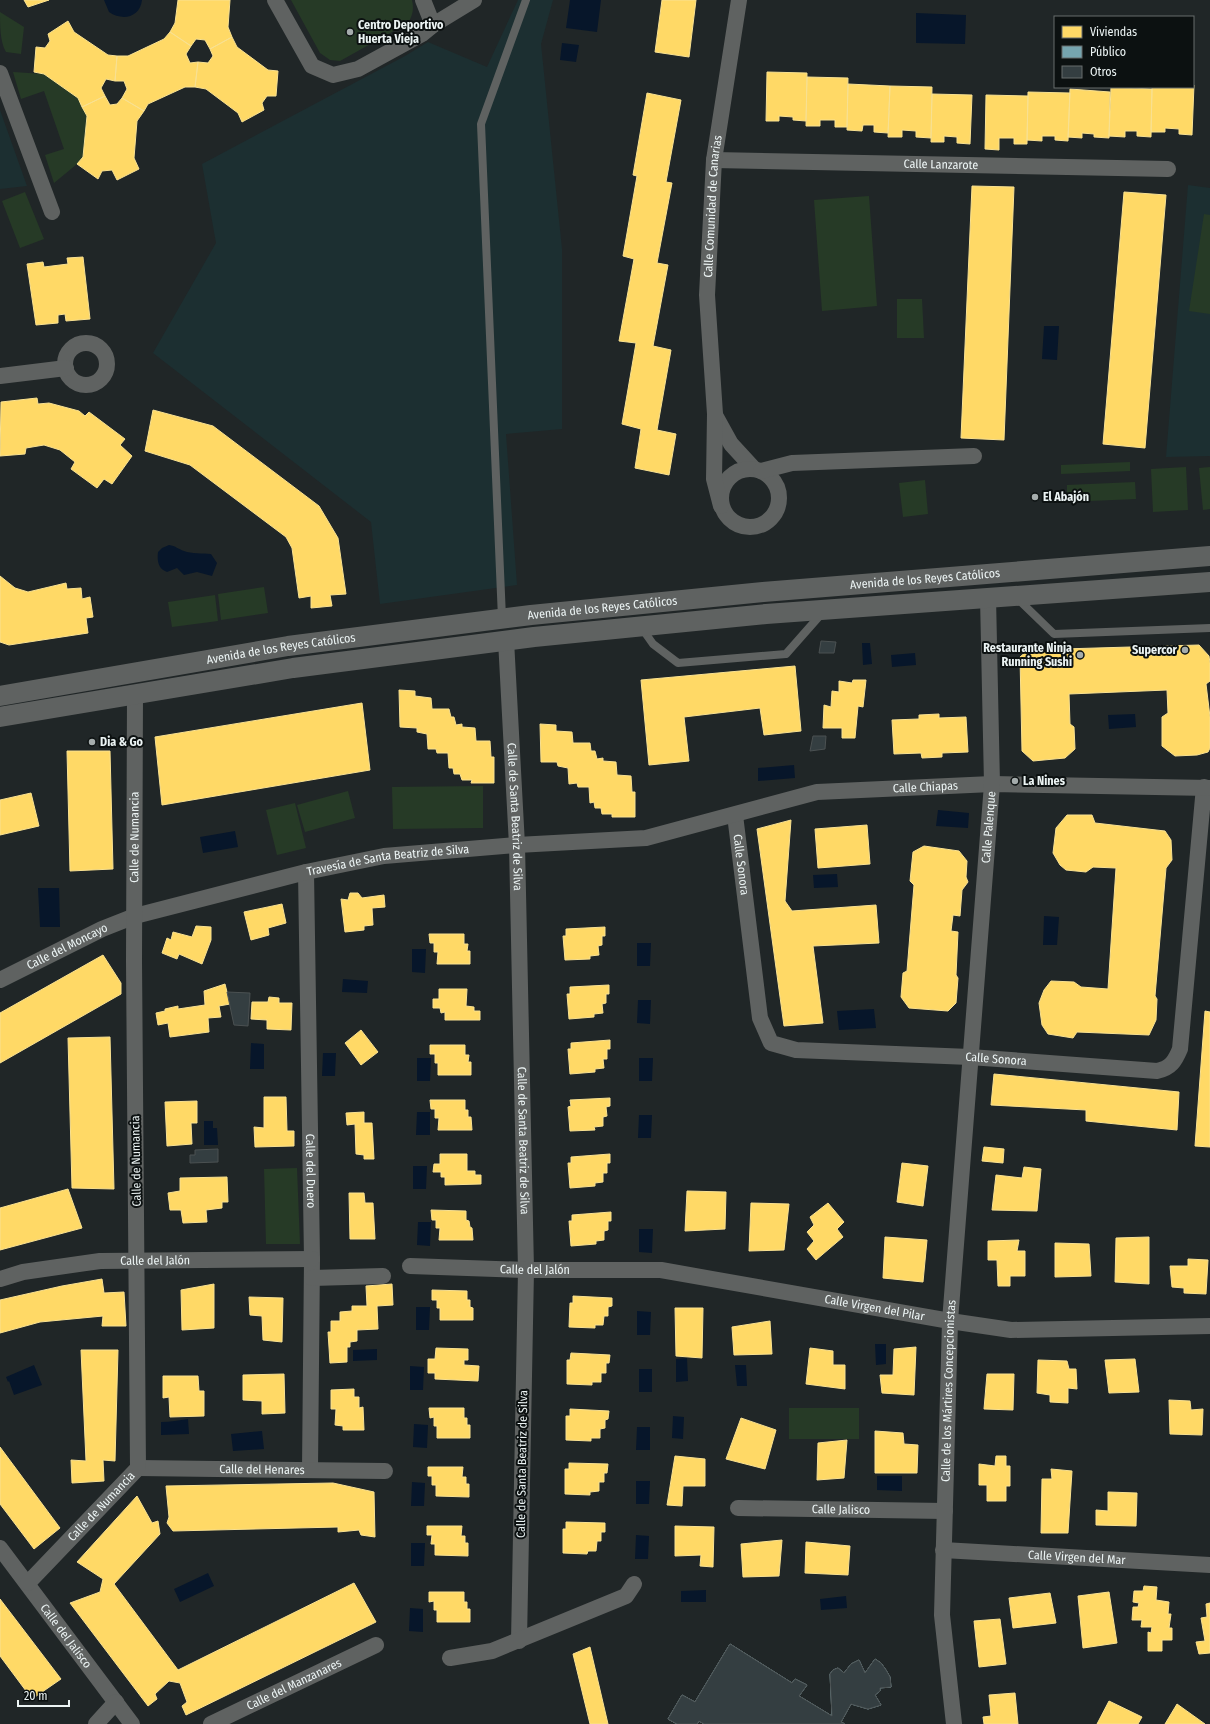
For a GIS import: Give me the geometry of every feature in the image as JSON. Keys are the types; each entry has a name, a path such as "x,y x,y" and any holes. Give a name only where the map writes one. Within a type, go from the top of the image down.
{"street":[{"path":"275,0 312,66 333,75 358,69 422,34 433,25 474,0"},
{"path":"423,0 433,25"},
{"name":"Calle Comunidad de Canarias","path":"721,506 714,479 715,414 707,295 714,160 738,0"},
{"path":"0,73 52,212"},
{"name":"Calle Lanzarote","path":"714,160 1168,169"},
{"path":"0,376 66,368"},
{"name":"Calle Comunidad de Canarias","path":"715,414 731,444 757,470"},
{"path":"757,470 773,480 779,496 779,505 776,513 763,525 746,528 738,525 725,514 721,506 722,489 726,481 739,471 757,470 792,463 974,456"},
{"path":"777,488 792,463"},
{"name":"Avenida de los Reyes Católicos","path":"0,696 288,646 502,618 763,592 1210,556"},
{"name":"Avenida de los Reyes Católicos","path":"0,717 293,668 506,640 826,609 1210,582"},
{"name":"Calle Palenque","path":"970,1057 992,784 988,597"},
{"name":"Calle de Santa Beatriz de Silva","path":"506,640 517,844 526,1270 519,1641"},
{"name":"Calle de Numancia","path":"28,1583 138,1468 134,961 135,694"},
{"name":"Calle Chiapas","path":"646,838 817,792 992,784 1207,788"},
{"name":"Calle Sonora","path":"735,815 760,1018 771,1043 796,1050 970,1057 1157,1071 1166,1069 1174,1062 1180,1049 1207,788"},
{"name":"Travesía de Santa Beatriz de Silva","path":"135,916 306,872 384,856 517,844 646,838"},
{"name":"Calle del Duero","path":"306,872 312,1259 310,1470"},
{"name":"Calle del Moncayo","path":"0,980 102,929 135,916"},
{"name":"Calle de los Mártires Concepcionistas","path":"954,1724 942,1615 943,1550 950,1321 970,1057"},
{"name":"Calle del Jalón","path":"0,1279 23,1272 100,1261 312,1259"},
{"name":"Calle del Jalón","path":"410,1266 526,1270 661,1270"},
{"name":"Calle Virgen del Pilar","path":"661,1270 950,1321 1011,1330 1210,1326"},
{"path":"312,1278 383,1276"},
{"name":"Calle del Henares","path":"138,1468 385,1471"},
{"name":"Calle Jalisco","path":"738,1508 945,1511"},
{"name":"Calle del Jalisco","path":"0,1548 28,1583 132,1724"},
{"name":"Calle Virgen del Mar","path":"943,1550 1210,1565"},
{"path":"450,1658 492,1651 519,1641 626,1596 634,1584"},
{"name":"Calle del Manzanares","path":"211,1724 376,1645"},
{"path":"96,1724 116,1702"}],"lane":[{"path":"502,618 480,124 526,0"},
{"path":"1014,595 1054,634 1210,628"},
{"path":"641,626 653,644 678,663 786,654 826,609"}],"shaded area":[{"path":"518,0 553,0 541,44 562,249 562,429 506,434 517,585 380,604 371,522 153,353 216,243 202,164 405,56 428,42 487,67"},
{"path":"0,110 27,186 0,189"},
{"path":"1188,185 1210,188 1210,456 1166,457"}],"green space":[{"name":"Centro Deportivo Huerta Vieja","path":"291,0 412,0 413,9 408,23 340,61 330,60 320,53"},
{"path":"0,12 24,27 21,54 6,52 4,48 1,38"},
{"path":"13,72 44,74 78,98 87,116 83,157 77,164 54,183 45,155 64,149 44,91 21,99"},
{"path":"25,192 44,239 20,248 2,201"},
{"path":"869,196 877,306 822,311 814,200"},
{"path":"1204,214 1210,215 1210,314 1189,311"},
{"path":"897,299 922,299 924,338 897,338"},
{"path":"1130,462 1130,471 1061,474 1061,465"},
{"path":"1186,467 1188,510 1153,512 1151,469"},
{"path":"1210,467 1210,509 1203,510 1199,468"},
{"path":"925,480 928,514 903,517 899,483"},
{"path":"1135,482 1136,499 1067,502 1067,485"},
{"path":"264,587 268,613 221,620 218,594"},
{"path":"215,595 218,621 172,627 168,602"},
{"path":"483,786 483,828 393,829 392,787"},
{"path":"348,791 355,818 305,832 297,805"},
{"path":"295,803 306,848 277,855 266,810"},
{"path":"297,1168 300,1244 266,1244 264,1169"},
{"path":"789,1408 859,1408 859,1439 789,1439"}],"water":[{"path":"104,0 142,0 138,11 125,17 114,15 109,12"},
{"path":"570,0 601,0 597,32 566,28"},
{"path":"916,13 966,15 965,44 916,43"},
{"path":"562,43 579,45 576,62 560,60"},
{"path":"1044,326 1059,326 1057,360 1042,359"},
{"path":"169,545 187,552 211,554 217,563 212,576 197,572 184,575 177,568 167,572 164,571 159,564 158,552 162,548"},
{"path":"862,643 870,643 872,664 863,665"},
{"path":"915,653 916,665 892,667 891,655"},
{"path":"1135,714 1136,727 1109,729 1108,715"},
{"path":"794,765 795,778 758,781 758,768"},
{"path":"938,810 969,813 968,828 936,826"},
{"path":"235,831 238,847 203,853 200,837"},
{"path":"837,874 838,887 814,888 813,875"},
{"path":"38,888 59,888 60,927 40,927"},
{"path":"1044,916 1059,917 1057,945 1043,945"},
{"path":"637,943 651,943 650,966 637,966"},
{"path":"412,949 426,949 425,973 412,972"},
{"path":"343,979 368,981 367,993 342,992"},
{"path":"638,1000 651,1000 650,1024 637,1023"},
{"path":"874,1009 876,1028 839,1030 837,1011"},
{"path":"251,1043 264,1044 264,1069 250,1069"},
{"path":"323,1053 336,1053 335,1076 322,1076"},
{"path":"417,1058 431,1058 430,1081 417,1081"},
{"path":"639,1058 653,1058 652,1081 639,1081"},
{"path":"417,1112 430,1112 430,1135 416,1135"},
{"path":"639,1115 652,1115 651,1138 638,1138"},
{"path":"204,1121 213,1121 213,1128 217,1128 218,1145 204,1145"},
{"path":"413,1166 427,1166 426,1189 413,1189"},
{"path":"418,1222 431,1222 430,1246 417,1245"},
{"path":"639,1229 653,1229 652,1253 639,1252"},
{"path":"416,1307 430,1307 429,1330 416,1330"},
{"path":"637,1311 651,1312 650,1335 637,1335"},
{"path":"875,1344 886,1344 886,1364 876,1365"},
{"path":"377,1349 377,1360 353,1361 353,1350"},
{"path":"687,1358 688,1381 676,1382 676,1359"},
{"path":"34,1365 42,1385 14,1395 6,1377"},
{"path":"735,1365 746,1365 747,1386 737,1386"},
{"path":"410,1366 424,1367 423,1390 410,1390"},
{"path":"639,1369 652,1369 652,1392 639,1392"},
{"path":"673,1416 684,1417 683,1439 672,1438"},
{"path":"188,1419 189,1434 161,1435 161,1422"},
{"path":"414,1424 428,1425 427,1448 413,1447"},
{"path":"637,1427 650,1427 650,1450 636,1450"},
{"path":"262,1431 264,1449 233,1451 231,1434"},
{"path":"877,1476 902,1476 902,1491 877,1490"},
{"path":"636,1481 650,1481 649,1504 636,1504"},
{"path":"412,1482 425,1483 424,1506 411,1506"},
{"path":"636,1535 649,1536 648,1559 635,1559"},
{"path":"411,1543 425,1543 424,1566 411,1566"},
{"path":"208,1573 214,1586 180,1602 174,1589"},
{"path":"706,1590 706,1602 681,1602 681,1591"},
{"path":"846,1596 847,1608 821,1610 820,1599"},
{"path":"410,1608 423,1609 423,1632 409,1631"}],"building: Viviendas":[{"path":"24,0 49,0 28,7"},
{"path":"178,0 230,0 228,27 232,37 210,49 205,40 196,39 191,46 170,32 175,23"},
{"path":"662,0 696,0 689,57 655,52"},
{"path":"68,21 74,32 108,55 117,56 115,81 106,79 101,88 105,96 82,107 78,98 44,74 34,72 36,47 45,48 50,41 48,34"},
{"path":"170,32 191,46 186,54 190,63 198,62 195,87 185,87 148,104 144,111 122,98 127,89 124,81 115,81 117,56 128,56 164,39"},
{"path":"232,37 237,47 268,70 278,71 276,96 267,96 262,103 264,110 242,122 238,113 206,89 195,87 198,62 208,63 213,56 210,49"},
{"path":"767,72 807,73 806,121 793,120 793,117 779,116 779,121 766,121"},
{"path":"807,77 848,78 847,127 835,127 835,120 820,120 820,126 806,126"},
{"path":"848,84 890,86 888,133 874,132 874,125 863,125 862,131 847,130"},
{"path":"890,86 932,87 931,138 916,137 916,131 902,130 902,137 888,137"},
{"path":"1111,88 1152,89 1151,137 1137,136 1137,131 1125,131 1125,137 1109,136"},
{"path":"1152,88 1194,88 1192,135 1179,134 1179,129 1165,128 1165,132 1151,132"},
{"path":"1070,89 1110,92 1109,138 1094,137 1094,134 1082,133 1082,138 1068,137"},
{"path":"1028,92 1070,93 1068,141 1055,140 1055,136 1042,136 1042,141 1027,140"},
{"path":"647,93 681,100 666,182 672,183 657,263 668,265 653,346 671,350 657,430 676,434 669,475 635,468 641,429 622,424 636,343 619,341 634,259 623,256 637,176 633,175"},
{"path":"932,94 972,95 970,144 957,143 957,137 944,136 944,142 931,142"},
{"path":"986,95 1028,96 1027,144 1014,144 1014,138 999,138 999,150 985,149"},
{"path":"105,96 110,105 117,104 122,98 144,111 137,121 134,158 139,169 117,180 112,170 102,171 98,179 77,164 83,157 87,116 82,107"},
{"path":"972,186 1014,187 1004,440 961,438"},
{"path":"1124,192 1166,195 1145,448 1103,444"},
{"path":"83,257 90,319 66,321 65,314 58,315 58,323 36,325 27,264 43,262 44,267 68,264 67,258"},
{"path":"37,398 38,404 49,403 79,411 85,416 89,412 125,439 120,445 132,456 112,484 104,479 97,488 71,469 75,462 60,450 44,445 26,448 25,454 0,456 1,402"},
{"path":"153,410 213,426 319,506 338,538 346,594 330,595 332,606 311,608 311,596 299,598 292,548 286,537 190,465 145,451"},
{"path":"0,576 15,588 28,592 66,583 67,589 81,588 82,599 90,597 93,617 86,618 88,633 9,645 0,642"},
{"path":"1199,645 1209,656 1210,663 1210,681 1206,684 1210,717 1210,748 1208,752 1197,755 1175,756 1162,746 1162,717 1168,713 1167,690 1069,694 1070,724 1074,727 1075,749 1065,758 1033,761 1022,751 1020,657 1028,650"},
{"path":"795,666 801,731 764,735 760,708 684,717 689,761 649,765 641,680"},
{"path":"853,680 866,680 863,707 858,706 855,738 842,738 842,728 823,728 824,705 831,707 832,691 839,692 839,681 852,683"},
{"path":"399,690 415,691 415,696 431,698 432,709 449,709 451,717 454,717 456,725 462,724 462,727 475,728 476,741 490,741 491,757 494,757 494,783 471,783 472,780 462,780 460,774 454,774 453,768 449,768 448,753 437,753 436,749 428,749 427,734 417,732 417,728 400,727"},
{"path":"362,703 370,770 162,805 155,737"},
{"path":"939,714 939,718 966,717 968,752 942,753 942,757 922,758 921,753 894,754 892,720 919,719 919,715"},
{"path":"540,724 556,725 556,731 572,732 573,743 590,743 591,751 595,751 597,759 603,758 603,761 616,762 617,775 631,776 632,792 635,792 635,817 612,817 612,814 602,814 601,808 595,808 594,802 590,803 589,787 578,787 577,783 569,784 568,768 558,766 557,762 541,762"},
{"path":"67,751 110,751 113,869 70,871"},
{"path":"31,793 39,826 0,835 0,800"},
{"path":"1067,815 1092,815 1095,823 1165,831 1171,840 1172,860 1166,868 1155,996 1157,999 1156,1020 1149,1035 1077,1032 1073,1038 1048,1034 1042,1025 1039,1003 1044,990 1051,981 1074,982 1081,987 1108,989 1116,868 1093,867 1086,872 1066,870 1060,865 1053,853 1056,828"},
{"path":"791,820 785,901 792,911 876,905 879,943 813,946 823,1023 784,1026 757,829"},
{"path":"867,825 870,864 818,868 815,829"},
{"path":"924,846 959,851 967,861 966,877 968,882 962,890 960,916 953,915 951,931 958,932 956,975 958,978 956,1003 948,1011 909,1008 901,997 903,973 907,971 914,885 910,881 913,852"},
{"path":"350,893 358,893 362,898 384,895 385,907 372,908 373,925 364,926 364,930 345,932 341,899 348,900"},
{"path":"282,904 286,923 268,928 269,935 251,940 244,912"},
{"path":"196,926 211,927 211,940 202,964 179,954 177,959 162,953 167,938 171,940 173,932 192,937"},
{"path":"605,927 605,936 602,936 602,945 598,946 599,955 590,956 590,959 565,960 563,936 566,936 566,929"},
{"path":"429,934 464,934 464,944 468,944 467,951 470,951 470,964 437,964 438,952 434,952 434,943 430,943"},
{"path":"103,955 121,983 121,994 0,1063 0,1013"},
{"path":"225,984 230,1004 219,1006 221,1017 208,1018 209,1032 170,1037 168,1023 158,1025 156,1013 178,1006 178,1009 205,1005 204,991"},
{"path":"609,985 609,994 606,994 606,1003 602,1004 603,1013 594,1014 594,1017 569,1019 567,994 570,994 570,987"},
{"path":"439,989 467,989 466,1006 474,1007 474,1011 480,1011 480,1020 445,1020 445,1012 441,1013 440,1008 433,1008 433,999 439,999"},
{"path":"269,997 279,998 279,1003 292,1003 291,1030 267,1029 267,1020 251,1019 252,1002 268,1002"},
{"path":"1205,1011 1210,1012 1210,1147 1195,1146"},
{"path":"361,1030 378,1052 361,1065 345,1043"},
{"path":"110,1037 114,1189 72,1188 68,1038"},
{"path":"610,1040 610,1049 607,1049 607,1059 603,1059 604,1068 595,1069 595,1072 570,1074 568,1049 571,1049 571,1043"},
{"path":"430,1045 465,1045 465,1055 469,1055 468,1062 471,1062 471,1075 438,1075 438,1063 435,1063 435,1054 430,1054"},
{"path":"994,1074 1179,1092 1177,1130 1086,1121 1086,1110 991,1105"},
{"path":"264,1097 286,1097 287,1131 294,1131 294,1146 255,1147 254,1127 264,1128"},
{"path":"610,1098 610,1106 606,1107 607,1116 603,1117 603,1126 594,1127 595,1130 570,1131 568,1107 571,1106 570,1100"},
{"path":"430,1100 465,1100 465,1110 468,1110 468,1117 471,1117 472,1130 438,1130 439,1118 435,1118 435,1109 431,1109"},
{"path":"197,1101 197,1123 191,1123 192,1144 167,1146 165,1102"},
{"path":"364,1112 364,1123 372,1123 374,1159 364,1159 364,1155 356,1154 355,1124 347,1125 346,1113"},
{"path":"984,1147 1004,1149 1003,1163 982,1161"},
{"path":"440,1154 467,1154 467,1171 475,1171 475,1175 481,1175 481,1184 445,1185 445,1177 441,1177 441,1172 433,1172 434,1164 440,1164"},
{"path":"610,1154 610,1163 607,1163 607,1173 603,1173 603,1182 595,1183 595,1186 570,1188 568,1163 571,1163 571,1157"},
{"path":"902,1163 928,1166 923,1206 897,1202"},
{"path":"1024,1167 1041,1169 1037,1211 992,1210 996,1175 1022,1178"},
{"path":"227,1177 228,1202 222,1202 222,1208 206,1210 207,1222 183,1223 181,1210 170,1210 168,1193 180,1191 180,1178"},
{"path":"68,1189 82,1228 0,1250 0,1208"},
{"path":"687,1191 726,1192 725,1229 685,1231"},
{"path":"349,1193 364,1193 365,1203 373,1203 375,1239 350,1239"},
{"path":"751,1203 789,1204 784,1250 749,1251"},
{"path":"828,1203 844,1222 837,1229 843,1237 816,1260 807,1249 814,1241 807,1232 814,1225 810,1217"},
{"path":"431,1210 466,1211 466,1220 469,1221 470,1227 472,1228 473,1240 439,1240 440,1228 436,1228 436,1220 432,1220"},
{"path":"611,1212 611,1221 608,1221 608,1230 604,1231 604,1240 596,1241 596,1244 571,1246 569,1221 572,1221 572,1215"},
{"path":"885,1237 927,1240 923,1282 883,1278"},
{"path":"1149,1237 1149,1284 1115,1282 1116,1238"},
{"path":"1019,1240 1017,1251 1025,1251 1025,1276 1010,1276 1010,1286 998,1286 997,1260 988,1260 988,1241"},
{"path":"1055,1243 1089,1244 1091,1276 1055,1277"},
{"path":"1188,1259 1208,1260 1206,1294 1184,1293 1184,1288 1172,1287 1170,1266 1188,1266"},
{"path":"102,1279 104,1293 124,1292 126,1326 102,1326 103,1316 40,1322 0,1333 0,1300 62,1286"},
{"path":"214,1284 214,1328 182,1330 181,1290"},
{"path":"392,1284 393,1305 377,1306 378,1329 357,1330 357,1341 350,1342 350,1347 347,1347 347,1362 330,1363 328,1332 331,1332 331,1321 340,1321 340,1312 352,1311 352,1306 367,1306 366,1286"},
{"path":"432,1290 467,1291 467,1300 470,1300 470,1307 473,1308 473,1320 440,1320 440,1308 437,1308 437,1300 432,1300"},
{"path":"573,1296 612,1298 612,1306 608,1307 608,1316 604,1316 603,1325 595,1325 595,1328 569,1327 570,1303 573,1303"},
{"path":"249,1297 283,1298 282,1342 263,1340 262,1316 250,1315"},
{"path":"675,1308 703,1308 702,1358 676,1356"},
{"path":"770,1321 772,1354 734,1355 732,1327"},
{"path":"916,1347 914,1395 882,1393 880,1375 893,1375 894,1349"},
{"path":"436,1348 468,1349 468,1360 464,1360 464,1365 479,1366 478,1381 435,1379 435,1373 428,1373 428,1359 435,1359"},
{"path":"810,1348 833,1351 833,1365 845,1365 845,1389 806,1384"},
{"path":"81,1350 118,1350 115,1461 103,1460 104,1481 72,1483 71,1460 86,1461"},
{"path":"571,1353 610,1355 609,1363 606,1363 606,1373 601,1373 601,1382 592,1382 592,1385 567,1384 567,1360 570,1360"},
{"path":"1135,1359 1139,1392 1109,1393 1105,1360"},
{"path":"1038,1360 1067,1361 1069,1369 1076,1369 1077,1389 1068,1388 1068,1403 1050,1402 1050,1395 1037,1393"},
{"path":"284,1374 285,1413 262,1414 262,1401 243,1400 243,1375"},
{"path":"987,1374 1014,1374 1013,1410 984,1409"},
{"path":"163,1376 198,1376 199,1391 204,1391 204,1416 170,1417 169,1397 163,1398"},
{"path":"354,1389 354,1397 359,1397 359,1408 363,1407 364,1430 343,1430 343,1426 335,1425 336,1409 331,1409 331,1390"},
{"path":"1169,1400 1190,1401 1191,1410 1203,1409 1202,1435 1170,1434"},
{"path":"429,1408 464,1408 464,1418 467,1418 467,1425 470,1425 470,1438 437,1438 437,1426 434,1426 434,1417 430,1418"},
{"path":"570,1409 609,1411 608,1419 605,1420 605,1428 600,1429 600,1438 591,1438 591,1441 566,1440 566,1416 570,1416"},
{"path":"741,1418 776,1430 765,1469 726,1459"},
{"path":"875,1431 903,1433 904,1444 918,1445 917,1473 875,1473"},
{"path":"847,1440 844,1478 817,1480 818,1443"},
{"path":"0,1447 60,1528 34,1549 0,1504"},
{"path":"675,1456 705,1459 705,1486 683,1486 682,1506 667,1505"},
{"path":"996,1456 1006,1456 1006,1466 1010,1466 1010,1486 1006,1486 1006,1501 987,1501 987,1485 979,1485 979,1464 995,1466"},
{"path":"569,1463 608,1464 607,1473 604,1473 604,1482 599,1482 599,1491 590,1492 590,1495 565,1494 565,1469 569,1469"},
{"path":"428,1467 463,1467 462,1477 466,1477 466,1484 469,1484 469,1497 436,1496 436,1485 432,1485 432,1476 428,1476"},
{"path":"1051,1469 1072,1471 1068,1533 1041,1533 1042,1479 1052,1479"},
{"path":"333,1483 374,1492 375,1537 361,1535 359,1530 338,1532 338,1527 173,1531 167,1523 169,1517 166,1486"},
{"path":"1108,1492 1137,1493 1136,1526 1096,1525 1096,1510 1108,1511"},
{"path":"137,1496 152,1523 158,1521 160,1534 114,1584 178,1670 354,1583 376,1622 186,1715 182,1706 187,1702 180,1683 169,1681 155,1694 157,1699 148,1706 70,1603 100,1592 103,1579 77,1562"},
{"path":"566,1522 605,1523 605,1532 601,1532 601,1541 597,1541 596,1551 588,1551 587,1554 563,1553 563,1529 566,1529"},
{"path":"427,1526 462,1526 461,1536 465,1536 465,1543 468,1543 468,1556 435,1555 435,1544 431,1544 432,1535 427,1535"},
{"path":"675,1526 714,1527 713,1567 700,1566 701,1555 675,1556"},
{"path":"782,1540 779,1576 743,1577 741,1544"},
{"path":"806,1542 850,1546 848,1575 805,1573"},
{"path":"1144,1586 1157,1587 1156,1600 1169,1602 1168,1614 1171,1614 1169,1628 1172,1628 1172,1640 1162,1640 1162,1651 1148,1651 1148,1632 1151,1633 1152,1627 1141,1627 1142,1620 1132,1620 1133,1607 1138,1607 1139,1603 1133,1602 1134,1591 1143,1591"},
{"path":"429,1592 464,1592 464,1602 467,1602 467,1609 470,1609 470,1622 437,1622 437,1610 434,1610 434,1601 429,1602"},
{"path":"1109,1592 1117,1643 1083,1648 1078,1596"},
{"path":"1050,1593 1056,1623 1013,1628 1009,1598"},
{"path":"0,1599 61,1679 32,1699 0,1656"},
{"path":"1210,1603 1210,1653 1199,1654 1196,1642 1205,1641 1201,1618 1207,1617 1206,1604"},
{"path":"1000,1619 1006,1664 979,1667 974,1621"},
{"path":"590,1647 608,1724 590,1724 573,1654"},
{"path":"1015,1693 1018,1724 984,1724 983,1717 991,1716 989,1695"},
{"path":"1109,1701 1142,1717 1138,1724 1097,1724"},
{"path":"1177,1704 1205,1724 1165,1724"}],"building: Público":[{"path":"730,1644 792,1683 795,1679 807,1685 799,1696 832,1716 830,1674 833,1670 838,1668 844,1673 851,1664 859,1660 865,1673 875,1659 881,1663 890,1677 891,1687 880,1688 880,1691 875,1695 881,1705 868,1709 851,1704 841,1722 845,1724 824,1724 796,1705 784,1724 751,1724 769,1694 727,1669 702,1708 706,1709 703,1713 722,1724 704,1724 699,1721 697,1724 677,1724 668,1719 682,1695 695,1702"}],"building: Otros":[{"path":"821,641 836,642 834,653 819,653"},
{"path":"813,736 826,736 825,749 810,751"},
{"path":"227,992 250,993 248,1026 234,1025"},
{"path":"218,1149 218,1162 190,1163 190,1155 195,1155 195,1150"},
{"path":"730,1644 792,1683 795,1679 807,1685 799,1696 832,1716 830,1674 833,1670 838,1668 844,1673 851,1664 859,1660 865,1673 875,1659 881,1663 890,1677 891,1687 880,1688 880,1691 875,1695 881,1705 868,1709 851,1704 841,1722 845,1724 704,1724 699,1721 697,1724 677,1724 668,1719 682,1695 695,1702"}],"place":[{"name":"Centro Deportivo Huerta Vieja","path":"350,32"},
{"name":"El Abajón","path":"1035,497"},
{"name":"Supercor","path":"1185,650"},
{"name":"Restaurante Ninja Running Sushi","path":"1080,655"},
{"name":"Dia & Go","path":"92,742"},
{"name":"La Nines","path":"1015,781"}]}
